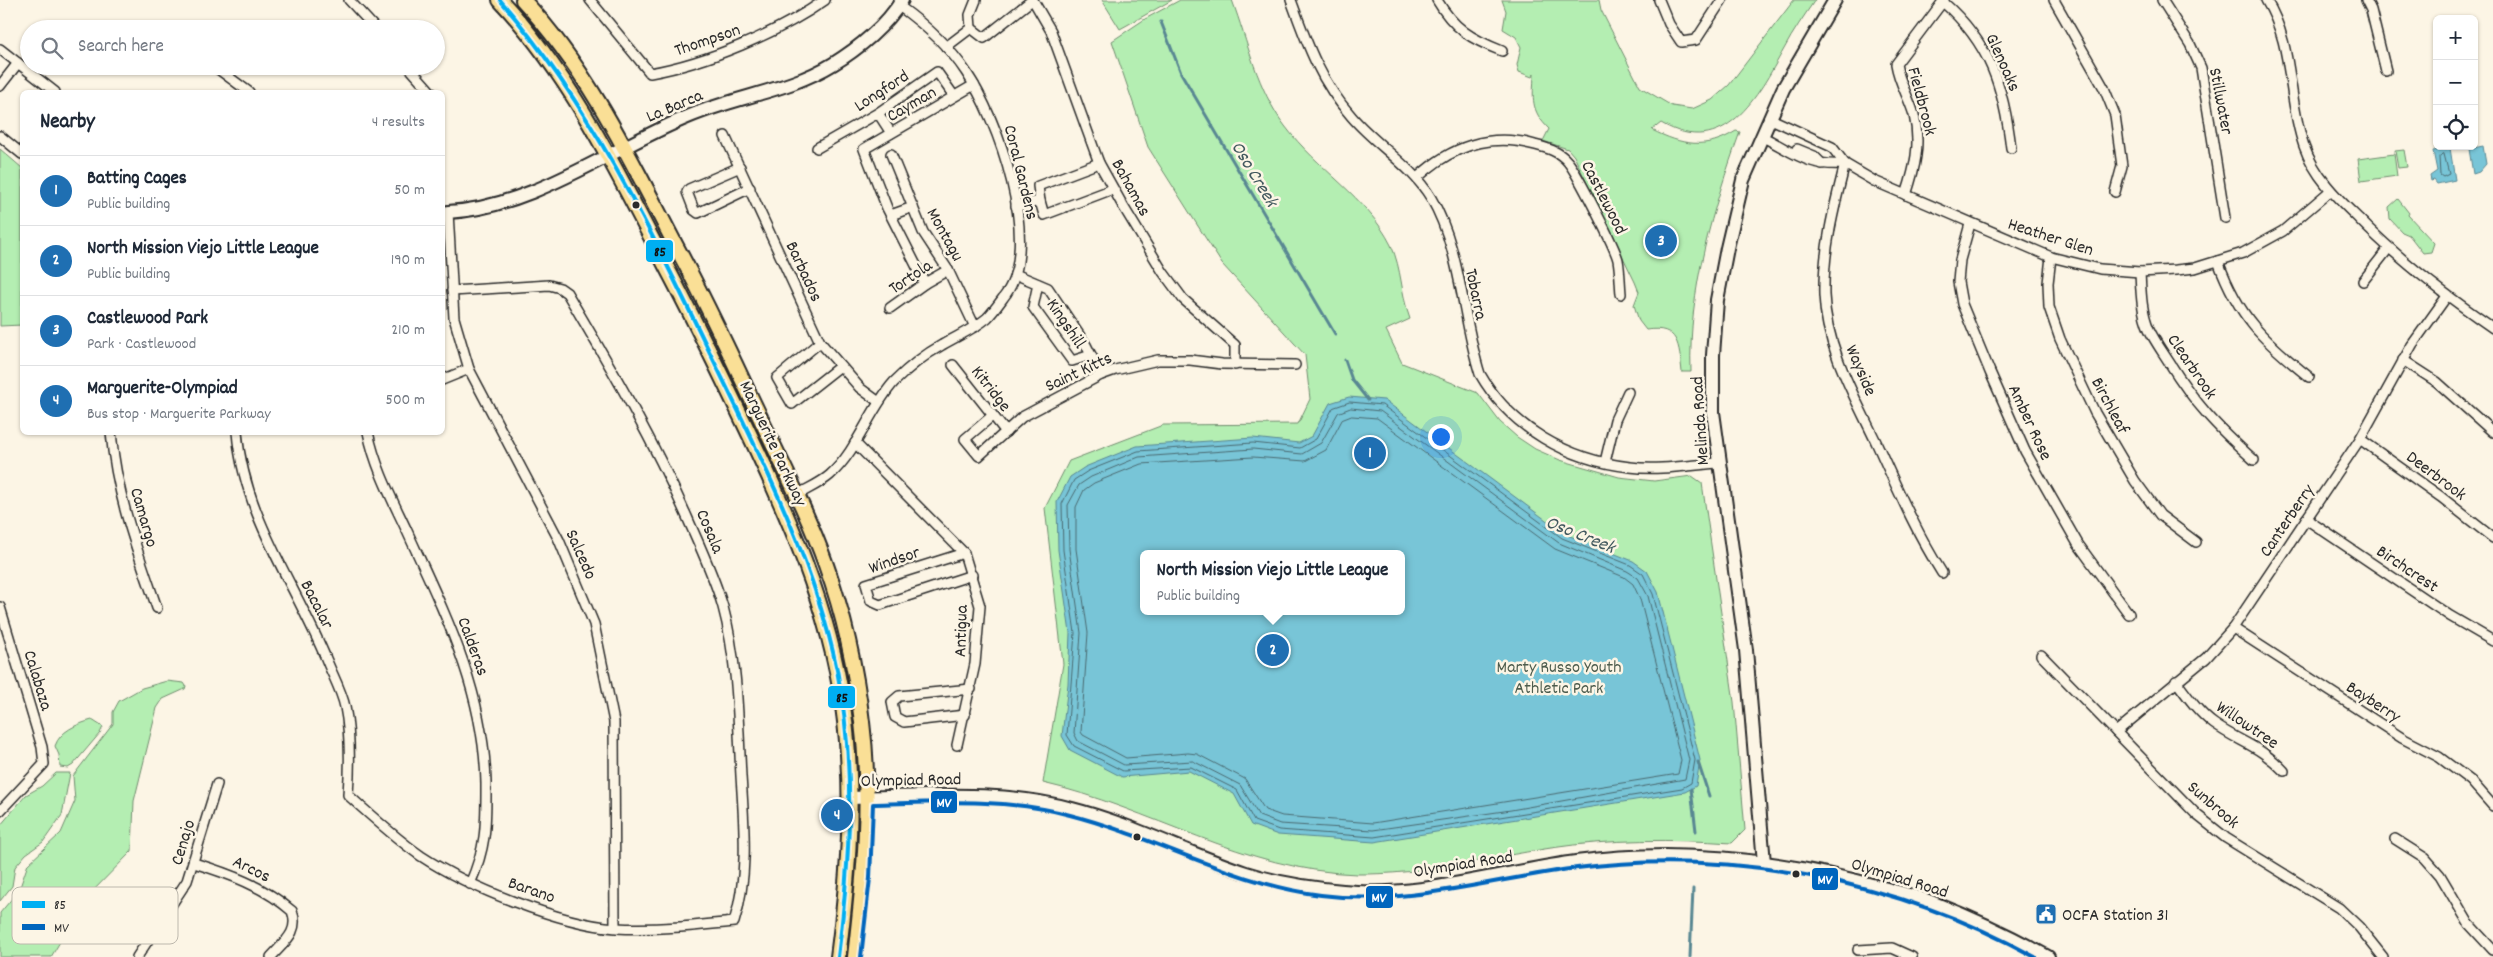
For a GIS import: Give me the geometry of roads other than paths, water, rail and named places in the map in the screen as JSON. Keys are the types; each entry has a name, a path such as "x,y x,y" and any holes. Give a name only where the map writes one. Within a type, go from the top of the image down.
{"main road":[{"name":"Marguerite Parkway","path":"500,0 534,40 567,85 607,155 700,331 788,514 816,594 843,704 850,798 849,855 838,957"},
{"name":"Marguerite Parkway","path":"523,0 551,31 573,62 624,146 712,313 797,495 827,566 842,620 862,723 867,798 864,877 855,957"},
{"name":"Melinda Road","path":"1764,863 1746,650 1719,463 1713,403 1713,354 1717,300 1743,180 1769,118 1817,28 1835,0"},
{"name":"La Barca","path":"446,212 485,208 523,197 624,146 709,108 804,80 833,64 862,43 900,3"},
{"name":"Olympiad Road","path":"850,798 998,796 1056,805 1087,813 1250,874 1290,884 1348,892 1410,890 1546,866 1611,858 1684,858 1764,863 1852,880 1934,903 2020,942 2048,957"}],"street":[{"path":"349,0 368,20"},
{"name":"Thompson","path":"590,0 650,73 668,70 769,34 806,14 825,0"},
{"path":"976,0 970,15 971,28 984,38 1032,0"},
{"name":"Bahamas","path":"1032,0 1052,31 1099,162 1113,189 1163,272 1182,299 1235,345 1235,365"},
{"name":"Tobarra","path":"1291,0 1312,58 1330,90 1352,118 1417,178 1442,220 1450,246 1474,357 1480,374 1489,390 1511,415 1546,441 1574,453 1605,462 1631,468 1659,468 1719,463"},
{"path":"1438,0 1458,28 1468,36 1502,51"},
{"path":"1660,0 1669,24 1681,42 1696,40 1722,0"},
{"path":"2054,0 2104,88 2115,114 2122,166 2115,192"},
{"name":"Stillwater","path":"2162,0 2190,44 2201,68 2225,218"},
{"path":"2266,0 2274,12 2284,38 2304,146 2330,191 2388,249 2447,296 2493,328"},
{"path":"2366,0 2374,18 2386,71"},
{"name":"Glenoaks","path":"1943,1 1964,20 1984,51 2006,107 2011,148"},
{"name":"Fieldbrook","path":"1906,195 1918,148 1913,114 1899,81 1896,64 1943,1"},
{"name":"Coral Gardens","path":"797,495 828,477 855,443 879,402 893,384 919,360 975,327 989,316 1007,292 1015,274 1019,257 1020,229 1016,206 995,128 974,84 946,47 900,3"},
{"path":"946,47 971,28"},
{"path":"0,49 18,63 0,86"},
{"name":"Longford","path":"817,148 878,113 937,72 954,96"},
{"path":"33,75 52,90"},
{"path":"226,75 246,90"},
{"path":"416,75 429,90"},
{"name":"Cayman","path":"891,216 864,149 974,84"},
{"path":"878,113 891,133"},
{"name":"Heather Glen","path":"1769,118 1832,147 1845,164 1874,182 2051,257 2100,269 2140,272 2195,268 2243,253 2263,243 2310,210 2330,191"},
{"path":"0,136 20,152"},
{"name":"Barbados","path":"725,136 820,342 839,367 860,388 879,402"},
{"path":"1761,136 1790,152 1821,163 1845,164"},
{"name":"Castlewood","path":"1417,178 1433,163 1452,152 1476,142 1498,139 1521,141 1553,150 1568,161 1618,258 1621,294"},
{"path":"1821,163 1825,144"},
{"name":"Montagu","path":"892,154 923,232 948,270 975,327"},
{"path":"1099,162 1038,186 1044,215 1113,189"},
{"name":"Wayside","path":"1845,164 1831,220 1826,260 1824,296 1831,340 1845,376 1922,540 1942,573"},
{"path":"740,167 688,189 687,192 694,210 698,213 750,188"},
{"path":"1016,206 1040,201"},
{"path":"913,207 891,216 925,283"},
{"name":"Salcedo","path":"446,212 454,318 469,369 559,540 594,624 614,722 615,928"},
{"name":"Amber Rose","path":"1970,224 1960,260 1958,282 1962,304 2025,451 2078,544 2129,614"},
{"path":"2363,281 2388,249"},
{"name":"Birchleaf","path":"2051,257 2048,283 2049,307 2060,339 2094,413 2135,481 2160,515 2196,542"},
{"path":"2218,261 2233,298 2249,323 2267,342 2309,377"},
{"name":"Tortola","path":"890,308 925,283 948,270"},
{"name":"Clearbrook","path":"2140,272 2142,305 2149,329 2164,354 2190,395 2215,425 2254,460"},
{"name":"Kingshill","path":"1015,274 1048,288 1091,355 1101,375"},
{"name":"Kingshill","path":"1038,284 1033,307 1072,361 1091,355"},
{"name":"Cosala","path":"452,292 549,286 560,288 567,293 623,388 669,476 709,568 722,607 731,645 737,695 744,835 741,901 734,922"},
{"name":"Canterberry","path":"2116,732 2206,658 2234,628 2360,439 2412,345 2447,296"},
{"path":"820,342 777,378 792,404 839,367"},
{"name":"Saint Kitts","path":"992,416 965,439 979,456 1022,417 1101,375 1158,360 1190,360 1235,365 1295,365"},
{"path":"2403,360 2437,382 2493,432"},
{"name":"Kitridge","path":"953,365 1006,432"},
{"path":"445,379 469,369"},
{"path":"1605,462 1615,420 1628,392"},
{"name":"Camargo","path":"111,435 117,479 125,513 157,608"},
{"name":"Bacalar","path":"237,435 244,479 258,519 321,647 345,706 350,756 348,795"},
{"name":"Calderas","path":"368,435 371,450 389,493 460,649 474,693 485,771 486,824 482,857 470,884"},
{"name":"Deerbrook","path":"2360,439 2442,497 2493,538"},
{"name":"Antigua","path":"855,443 964,553 972,575 980,606 971,689 957,745"},
{"name":"Birchcrest","path":"2306,519 2450,616 2493,641"},
{"name":"Windsor","path":"964,553 866,584 871,601 880,605 972,575"},
{"name":"Calabaza","path":"0,607 42,747 44,764 0,811"},
{"name":"Bayberry","path":"2234,628 2402,738 2439,757 2471,781 2493,806"},
{"name":"Sunbrook","path":"2041,655 2213,828 2338,908 2359,927 2383,957"},
{"name":"Willowtree","path":"2176,681 2196,707 2215,724 2271,757 2284,771"},
{"path":"965,715 904,722 895,717 892,702 899,696 971,689"},
{"name":"Cenajo","path":"178,897 194,863 217,784"},
{"name":"Barano","path":"348,795 420,855 470,884 565,917 615,928 673,928 734,922"},
{"path":"2395,839 2425,858 2440,875 2469,924 2493,950"},
{"name":"Arcos","path":"194,863 232,875 258,887 292,911 295,926 292,934 271,957"},
{"name":"Cenajo","path":"137,957 146,944"},
{"path":"1858,950 1892,948 1912,957"}],"water":[{"path":"2483,146 2486,164 2479,172 2473,174 2469,150 2478,150 2478,147"},
{"path":"2450,150 2455,180 2437,184 2434,180 2431,181 2430,176 2437,171 2433,151"},
{"name":"Marty Russo Youth Athletic Park","path":"1349,397 1384,400 1565,534 1633,561 1647,571 1658,592 1700,760 1696,786 1685,792 1374,842 1278,835 1251,825 1234,794 1189,771 1122,777 1070,750 1062,736 1068,684 1070,633 1058,550 1057,502 1070,477 1085,467 1137,446 1253,438 1299,443 1312,436 1330,403"}],"waterway":[{"name":"Oso Creek","path":"1161,22 1181,73 1335,334"},
{"name":"Oso Creek","path":"1345,360 1352,380 1368,400"},
{"name":"Oso Creek","path":"1698,762 1709,796"},
{"path":"1691,789 1696,831"},
{"path":"1690,957 1693,889"}],"place":[{"name":"Castlewood Park","path":"1661,241"},
{"name":"Batting Cages","path":"1370,453"},
{"name":"North Mission Viejo Little League","path":"1273,650"},
{"name":"Marguerite-Olympiad","path":"837,815"},
{"name":"OCFA Station 31","path":"2046,914"}]}
